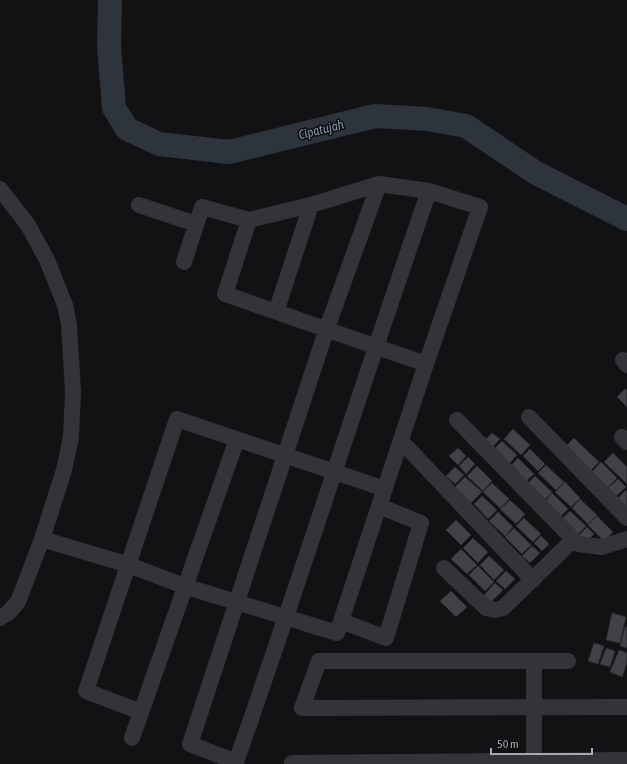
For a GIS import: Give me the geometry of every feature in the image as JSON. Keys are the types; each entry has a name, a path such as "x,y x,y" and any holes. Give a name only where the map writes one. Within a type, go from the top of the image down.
{"street":[{"path":"379,184 327,328 190,744 236,762 287,618 429,190"},
{"path":"42,538 128,565 184,586 337,633 426,364 480,207 429,190 379,184 311,206 249,220 202,207 184,262"},
{"path":"0,189 28,225 47,260 65,305 69,324 72,392 70,438 64,470 42,538 18,602 12,609 0,618"},
{"path":"139,205 196,224"},
{"path":"276,312 311,206"},
{"path":"249,220 225,294 327,328 426,364"},
{"path":"529,417 627,518"},
{"path":"142,712 86,691 177,419 385,489"},
{"path":"457,420 573,540 581,545 597,547 609,546 627,539"},
{"path":"132,738 184,586 237,439"},
{"path":"401,441 533,580"},
{"path":"341,621 386,638 421,523 379,506"},
{"path":"444,568 486,608 491,610 502,608 533,580 573,540"},
{"path":"568,660 319,660 302,708 627,707"},
{"path":"534,660 534,761"},
{"path":"292,763 518,763 534,761 627,760"}],"building":[{"path":"625,389 627,390 627,407 617,397"},
{"path":"513,429 530,445 521,455 504,439"},
{"path":"492,433 500,439 490,450 482,443"},
{"path":"574,438 599,462 590,471 565,447"},
{"path":"502,441 517,455 507,466 491,452"},
{"path":"458,448 466,456 458,465 449,456"},
{"path":"530,449 545,464 538,471 523,456"},
{"path":"613,453 627,467 627,484 604,462"},
{"path":"468,457 475,464 466,474 459,466"},
{"path":"518,458 534,474 524,483 509,468"},
{"path":"601,462 617,478 606,489 590,474"},
{"path":"546,465 564,482 556,490 538,473"},
{"path":"477,466 492,481 483,491 467,476"},
{"path":"455,467 464,475 455,484 446,476"},
{"path":"535,476 552,492 543,501 526,485"},
{"path":"465,477 482,492 471,503 455,487"},
{"path":"618,479 626,487 615,497 607,489"},
{"path":"565,482 580,498 571,507 555,492"},
{"path":"492,483 509,499 500,508 483,492"},
{"path":"626,490 627,491 627,511 616,500"},
{"path":"552,493 568,509 560,517 544,502"},
{"path":"482,496 497,510 488,519 474,504"},
{"path":"580,499 597,515 588,524 572,508"},
{"path":"510,500 525,514 516,524 500,509"},
{"path":"570,511 586,526 577,535 561,520"},
{"path":"498,512 513,527 505,536 489,521"},
{"path":"597,516 613,532 604,541 588,525"},
{"path":"524,518 541,534 533,542 516,526"},
{"path":"456,520 471,535 461,545 446,530"},
{"path":"587,527 594,534 584,544 577,537"},
{"path":"514,528 531,545 522,554 505,537"},
{"path":"541,536 549,544 542,551 534,543"},
{"path":"473,538 488,552 478,563 463,548"},
{"path":"532,546 540,553 530,563 522,556"},
{"path":"461,549 477,565 467,574 451,559"},
{"path":"489,556 504,570 494,580 480,565"},
{"path":"478,566 494,582 485,591 469,575"},
{"path":"506,571 515,579 505,589 496,581"},
{"path":"495,583 503,590 491,602 484,595"},
{"path":"451,591 467,607 456,617 440,601"},
{"path":"612,613 626,617 620,643 606,640"},
{"path":"625,627 627,627 627,648 620,646"},
{"path":"594,643 604,646 598,664 588,661"},
{"path":"606,648 615,651 610,667 600,664"},
{"path":"619,650 627,653 627,663 622,677 610,672"}],"waterway":[{"name":"Cipatujah","path":"110,0 109,45 114,108 127,129 159,144 229,152 375,116 427,119 466,126 536,173 627,219"}]}
